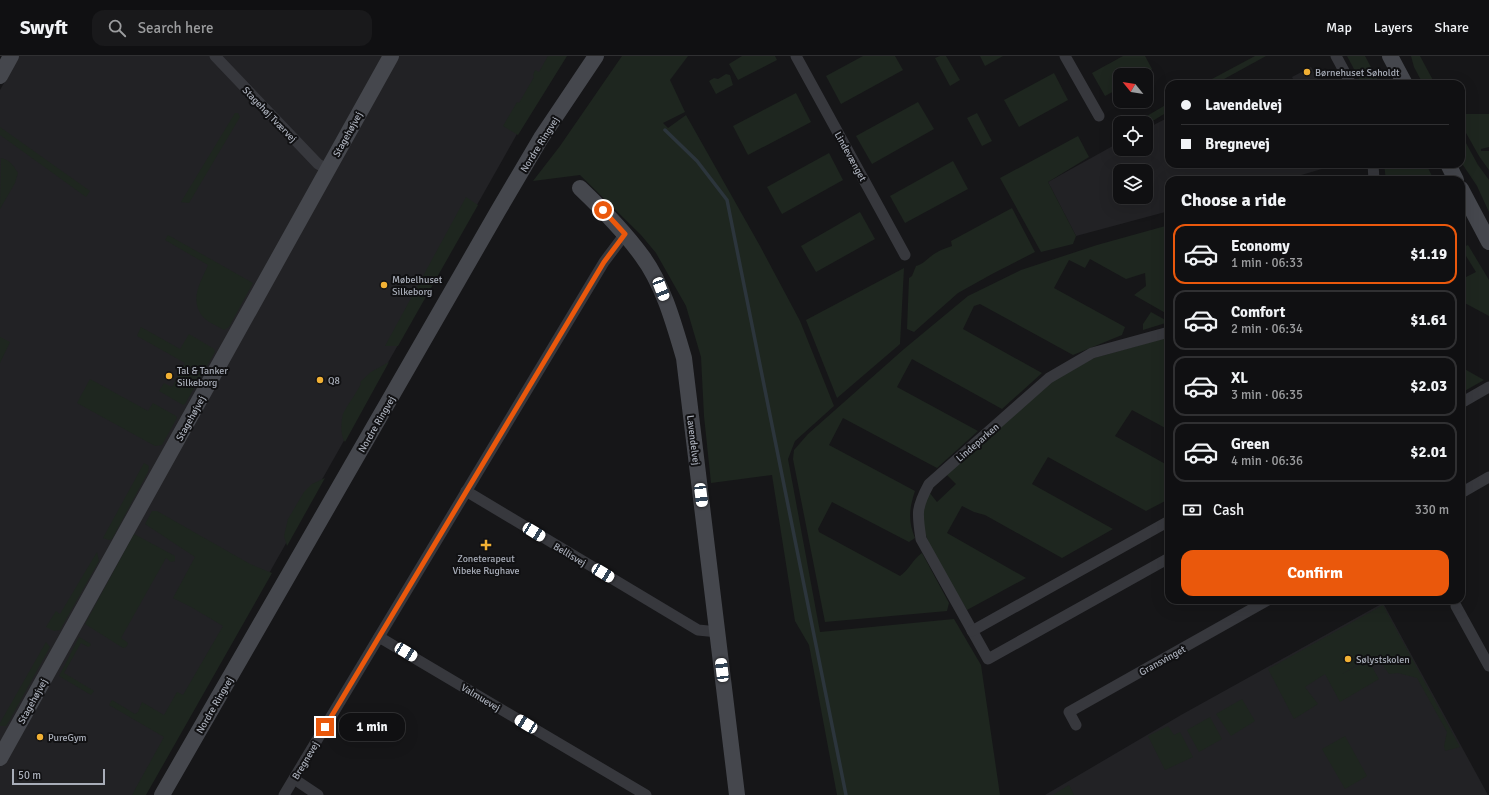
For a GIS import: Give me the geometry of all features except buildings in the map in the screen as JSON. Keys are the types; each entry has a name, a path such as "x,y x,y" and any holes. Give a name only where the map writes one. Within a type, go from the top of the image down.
{"street":[{"path":"0,76 11,56"},
{"name":"Stagehøj Tværvej","path":"215,56 318,164 327,169"},
{"name":"Stagehøjvej","path":"0,758 391,56"},
{"name":"Nordre Ringvej","path":"162,795 505,199 541,138 596,56"},
{"name":"Lindevænget","path":"796,56 905,255"},
{"path":"1065,56 1099,116"},
{"path":"1336,56 1349,80"},
{"path":"1390,56 1403,80"},
{"name":"Lavendelvej","path":"580,188 625,234 643,257 661,289 673,320 684,358 737,795"},
{"path":"1465,197 1489,242"},
{"name":"Bregnevej","path":"284,795 604,262 625,234"},
{"name":"Lindeparken","path":"1165,333 1092,353 1049,378 929,484 920,501 917,518 921,539 988,659 1165,560"},
{"path":"1465,400 1489,387"},
{"path":"1465,490 1489,477"},
{"name":"Bellisvej","path":"466,492 698,630 718,632"},
{"path":"972,631 1165,523"},
{"name":"Gransvinget","path":"1076,725 1069,712 1261,604"},
{"path":"1456,606 1489,666"},
{"name":"Valmuevej","path":"379,637 646,795"},
{"path":"294,779 318,795"}],"shaded area":[{"path":"19,56 561,56 144,795 0,795 0,90"},
{"path":"548,56 567,56 518,135 503,126 517,102 519,103 534,77 533,75 535,70 539,72"},
{"path":"622,56 688,56 670,80 685,112 663,123 668,128 686,115 760,246 800,321 834,406 795,441 788,459 820,632 954,619 981,665 1000,795 837,795 809,645 795,621 772,475 711,483 704,416 701,357 686,306 656,253 641,235 580,175 533,181 560,146"},
{"path":"742,56 775,56 777,60 738,80 729,64"},
{"path":"863,56 895,56 903,70 841,104 826,76"},
{"path":"946,56 960,80 950,86 935,58"},
{"path":"980,56 1003,56 985,66"},
{"path":"1123,56 1145,56 1151,68 1113,68 1113,92 1105,96 1092,73"},
{"path":"1255,56 1266,56 1222,80 1212,79"},
{"path":"1347,56 1365,56 1378,80 1360,80"},
{"path":"1411,56 1420,56 1433,80 1421,80 1414,67"},
{"name":"Børnehuset Søholdt","path":"1311,67 1318,80 1291,80 1293,79 1292,77"},
{"path":"1054,73 1068,100 1019,127 1004,100"},
{"path":"726,74 730,75 733,85 716,94 709,81 714,78 718,79"},
{"path":"796,93 811,122 748,155 733,126"},
{"path":"918,102 934,129 872,164 856,136"},
{"path":"1165,105 1165,113 1153,121 1153,116 1147,116"},
{"path":"235,113 238,113 240,117 189,203 181,202"},
{"path":"977,113 992,141 982,146 967,118"},
{"path":"1465,114 1489,114 1489,147 1481,149 1481,151 1489,151 1489,170 1465,131"},
{"path":"1165,119 1165,168 1325,168 1298,176 1165,176 1165,212 1076,236 1048,182 1113,146 1113,156 1153,156 1153,125"},
{"path":"0,127 90,191 86,197 0,135"},
{"path":"1078,136 1089,157 1048,182 1076,236 1073,244 1041,252 1000,178"},
{"path":"1465,141 1478,165 1489,180 1489,212 1477,186 1465,168"},
{"path":"829,153 843,180 782,214 767,187"},
{"path":"1,158 11,163 18,173 15,183 0,209"},
{"path":"953,161 968,189 905,223 890,196"},
{"path":"1384,168 1428,168 1432,176 1386,176"},
{"path":"466,197 478,205 398,346 385,346"},
{"path":"1012,208 1035,252 958,293 914,332 907,329 909,278 912,276 916,266 938,252 952,246 951,241"},
{"path":"860,212 875,239 816,272 801,246"},
{"path":"1165,226 1165,313 1134,295 1146,286 1145,273 1126,279 1090,259 1085,268 1069,260 1054,288 1125,327 1122,335 1073,355 980,304 974,306 963,329 1042,373 1002,409 912,359 897,387 978,431 937,468 843,418 829,445 915,491 911,504 910,520 915,538 909,542 832,502 818,529 819,532 900,576 922,553 949,603 947,611 825,622 793,459 794,450 808,434 904,349 968,296 1021,270 1097,245"},
{"path":"168,235 253,283 229,327 224,330 206,320 199,311 196,298 197,291 208,265 165,240"},
{"path":"1468,245 1489,280 1489,316 1465,303 1465,278 1476,272 1465,254 1465,246"},
{"path":"904,268 900,344 837,398 806,320"},
{"path":"1151,312 1165,320 1165,323 1143,330 1143,324"},
{"path":"141,327 180,349 189,334 214,349 215,352 185,404 183,405 159,391 164,383 172,387 185,363 137,336"},
{"path":"0,337 10,342 0,363"},
{"path":"1165,338 1165,428 1132,410 1115,436 1165,464 1165,501 1146,511 1048,457 1032,484 1113,529 1062,558 985,515 974,512 962,506 947,533 1026,578 967,610 929,543 925,532 922,522 922,510 929,492 937,502 956,484 946,474 1051,382 1094,358"},
{"path":"389,362 345,442 343,439 341,424 343,414 361,384 360,382 371,372"},
{"path":"1465,369 1484,380 1465,391"},
{"path":"90,379 148,411 153,403 176,416 177,418 162,445 155,446 77,403"},
{"path":"144,463 149,466 148,472 112,539 109,540 103,538"},
{"path":"325,478 287,546 284,536 288,519 304,492 312,484"},
{"path":"152,511 157,511 250,564 272,573 146,795 132,795 164,737 109,705 112,700 135,714 138,712 142,702 164,715 177,692 183,695 223,626 173,598 195,557 145,524"},
{"path":"134,534 175,556 175,561 171,562 166,558 121,638 128,644 123,648 85,624"},
{"path":"97,552 99,561 60,630 54,631 46,627 56,611 60,614"},
{"name":"Sølystskolen","path":"1384,604 1488,795 1045,795 1181,715"},
{"path":"1383,605 1460,747 1445,751 1444,746 1447,732 1417,678 1398,673 1389,674 1381,662 1373,666 1368,658 1342,674 1368,660 1379,679 1340,702 1325,674 1305,687 1318,704 1294,719 1268,669"},
{"path":"79,637 91,644 88,647 81,643 64,673 94,691 91,695 59,676"},
{"path":"46,642 50,647 8,723 6,726 0,726 0,723"},
{"path":"1242,699 1255,721 1231,736 1216,714"},
{"path":"1210,717 1222,739 1199,752 1187,730"},
{"path":"1168,726 1174,735 1180,732 1193,757 1165,770 1148,736"},
{"path":"1345,736 1367,776 1345,789 1322,749"},
{"path":"1069,785 1074,795 1053,795"}],"waterway":[{"path":"665,130 697,161 727,200 846,795"}],"place":[{"name":"Børnehuset Søholdt","path":"1307,72"},
{"name":"Møbelhuset Silkeborg","path":"384,285"},
{"name":"Tal & Tanker Silkeborg","path":"169,376"},
{"name":"Q8","path":"320,380"},
{"name":"Zoneterapeut Vibeke Rughave","path":"486,545"},
{"name":"Sølystskolen","path":"1348,659"},
{"name":"PureGym","path":"40,737"}],"route":[{"path":"325,727 604,262 625,234 603,210"}]}
